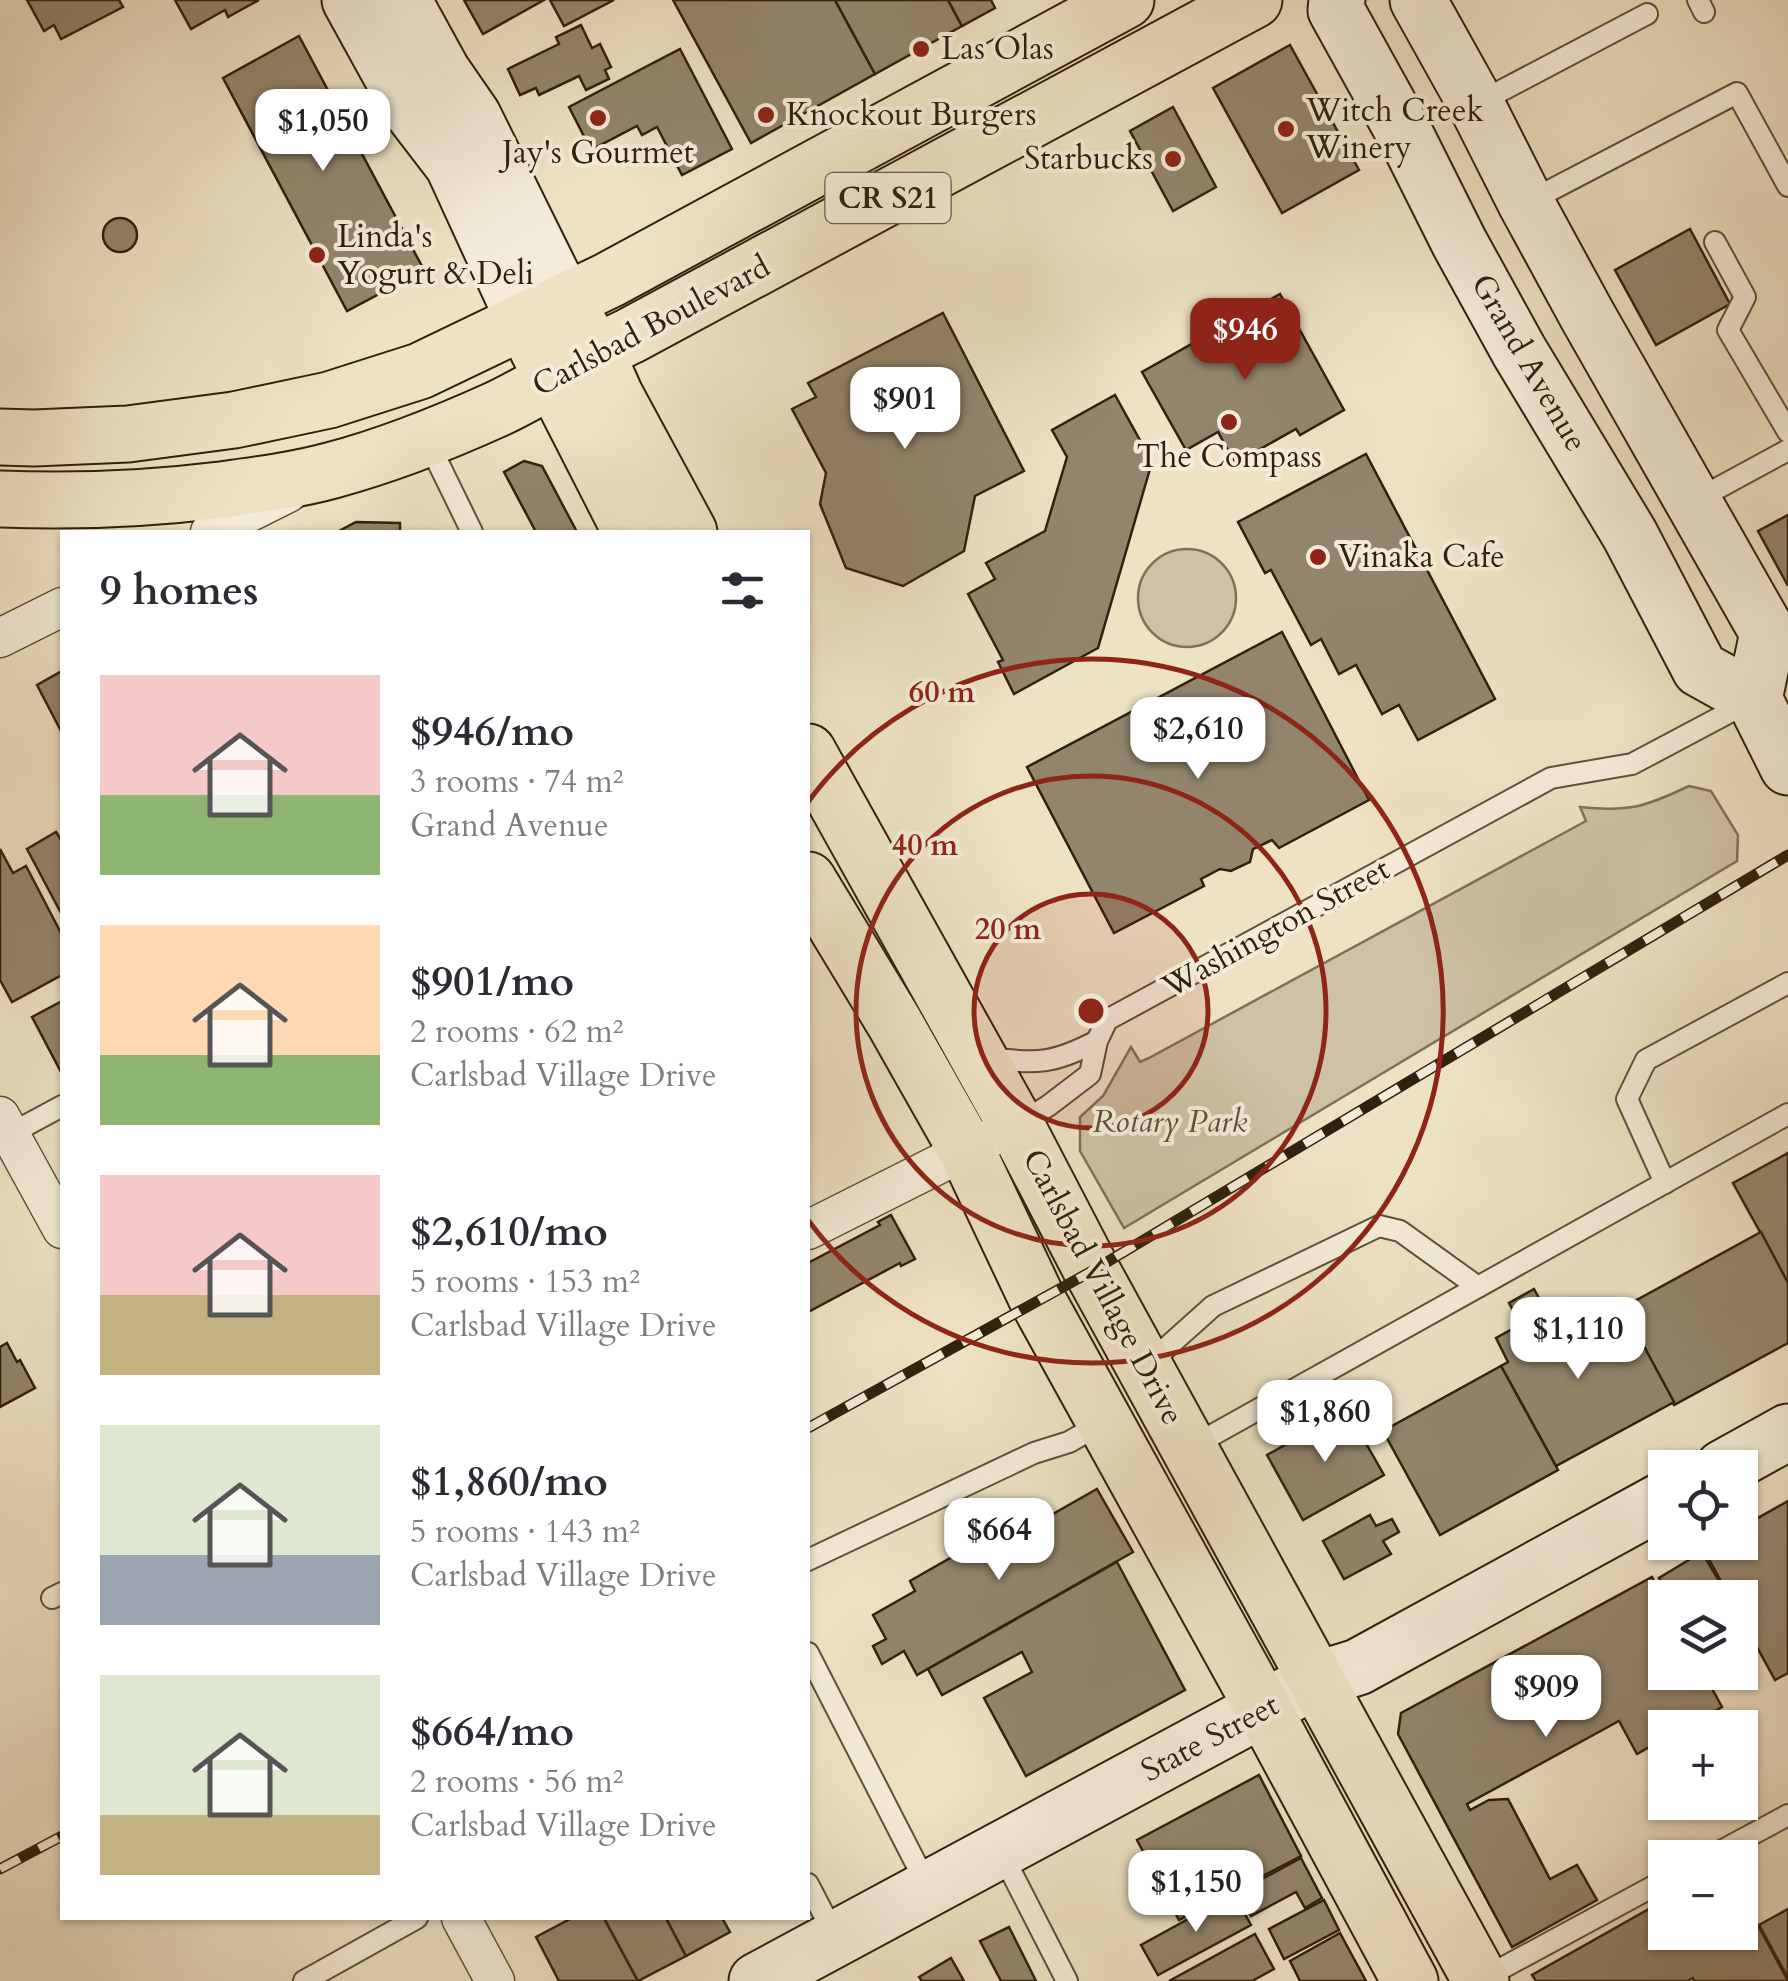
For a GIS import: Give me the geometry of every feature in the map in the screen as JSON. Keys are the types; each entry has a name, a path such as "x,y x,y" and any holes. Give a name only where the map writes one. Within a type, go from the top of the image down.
{"main road":[{"path":"350,0 410,108 453,166 574,365 630,530"},
{"path":"402,0 442,71 474,116 545,312"},
{"name":"Carlsbad Boulevard","path":"0,437 128,434 234,420 329,400 420,371 609,280 1126,0"},
{"name":"Carlsbad Boulevard","path":"0,499 160,497 329,472 390,453 500,407 1254,0"},
{"name":"Grand Avenue","path":"1337,0 1336,10 1459,242 1630,536 1700,669 1771,690"},
{"path":"1418,0 1526,203 1768,633 1771,690 1788,767"},
{"path":"574,365 615,394 688,530"},
{"name":"Carlsbad Village Drive","path":"810,756 1016,1125 1481,1980"},
{"name":"Carlsbad Village Drive","path":"810,886 894,1022 966,1151 1038,1301 1410,1981"},
{"path":"1756,1450 1788,1432"},
{"name":"State Street","path":"757,1981 1316,1680 1356,1668 1648,1508"}],"street":[{"path":"214,530 329,472"},
{"path":"0,638 60,607"},
{"path":"5,1125 60,1225"},
{"name":"Washington Street","path":"810,1229 1016,1125"},
{"path":"462,1920 495,1981"}],"lane":[{"path":"1476,104 1648,14"},
{"path":"1526,203 1737,93 1788,186"},
{"path":"1715,242 1745,297 1728,330 1788,432"},
{"path":"426,438 471,530"},
{"path":"1692,502 1788,450"},
{"name":"Washington Street","path":"1016,1125 1090,1074 1097,1041 1108,1020 1552,778 1632,764 1771,690"},
{"path":"1665,1183 1627,1099 1646,1060 1788,984"},
{"path":"977,1056 1023,1062 1051,1060 1069,1056 1097,1041"},
{"path":"5,1125 60,1107"},
{"path":"1189,1448 1788,1114"},
{"path":"1145,1368 1213,1306 1378,1226 1400,1231 1478,1287"},
{"path":"810,1559 1034,1453 1069,1442 1106,1421"},
{"path":"810,1658 928,1888"},
{"path":"1741,1840 1788,1814"},
{"path":"1000,1850 1067,1981"},
{"path":"810,1888 836,1937"},
{"path":"1481,1980 1648,1889"},
{"path":"304,1981 413,1920"}],"green space":[{"path":"1187,549 1206,553 1221,564 1232,579 1236,598 1232,617 1221,632 1206,643 1187,647 1168,643 1153,632 1142,617 1138,598 1142,579 1153,564 1168,553"},
{"name":"Rotary Park","path":"1689,786 1711,791 1738,835 1737,861 1124,1228 1080,1151 1080,1117 1103,1096 1131,1047 1140,1062 1149,1058 1586,821 1580,807 1637,806"}],"building":[{"path":"27,0 119,0 123,7 61,39 54,25 44,31"},
{"path":"175,0 259,0 228,17 225,10 191,29"},
{"path":"464,0 544,0 483,34"},
{"path":"550,0 614,0 564,26"},
{"path":"673,0 835,0 875,74 751,143"},
{"path":"835,0 948,0 962,26 875,74"},
{"path":"948,0 991,0 995,8 962,26"},
{"path":"581,25 592,48 600,44 611,67 605,70 609,79 586,90 579,76 539,95 536,88 520,95 508,69 559,44 556,37"},
{"path":"299,36 424,270 347,311 223,78"},
{"name":"Witch Creek Winery","path":"1290,45 1359,170 1282,213 1213,88"},
{"path":"680,49 732,149 682,175 657,127 642,135 637,126 591,150 569,107"},
{"name":"Starbucks","path":"1173,107 1216,187 1173,211 1130,131"},
{"path":"120,218 132,223 137,235 132,247 120,252 108,247 103,235 108,223"},
{"path":"1690,229 1730,304 1656,345 1615,270"},
{"path":"1280,294 1344,410 1300,435 1296,429 1235,463 1218,432 1186,450 1142,372"},
{"path":"943,313 1024,471 975,496 964,551 903,586 846,568 820,504 826,473 792,409 816,397 808,383"},
{"path":"1115,395 1152,462 1098,648 1014,694 998,662 1003,660 968,594 995,579 986,563 1045,531 1067,457 1052,430"},
{"path":"1366,454 1495,699 1418,740 1399,705 1382,714 1356,665 1339,674 1321,639 1311,645 1271,570 1265,573 1238,522"},
{"path":"524,461 542,466 576,530 535,530 504,472"},
{"path":"1788,515 1788,586 1758,531"},
{"path":"356,522 400,523 400,530 341,530"},
{"path":"1282,632 1369,800 1279,848 1272,840 1253,849 1250,862 1231,871 1220,869 1201,879 1204,886 1114,933 1027,767"},
{"path":"60,672 60,729 37,685"},
{"path":"56,832 60,838 60,911 27,849"},
{"path":"0,849 13,873 26,866 60,931 60,976 12,1002 0,980"},
{"path":"60,1002 60,1070 32,1017"},
{"path":"1788,1153 1788,1283 1733,1183"},
{"path":"891,1215 915,1259 901,1266 900,1263 810,1311 810,1262 880,1225 878,1222"},
{"path":"1761,1232 1788,1283 1788,1343 1674,1405 1622,1308"},
{"path":"1534,1289 1572,1359 1633,1326 1674,1402 1556,1466 1501,1366 1508,1362 1496,1338 1521,1324 1509,1303"},
{"path":"7,1343 35,1388 0,1407 0,1347"},
{"path":"1501,1366 1558,1470 1440,1535 1383,1431"},
{"path":"1347,1410 1384,1475 1303,1520 1267,1455"},
{"path":"1097,1489 1133,1552 917,1675 904,1651 882,1664 873,1646 886,1639 873,1615 915,1591 910,1581 980,1541 986,1552"},
{"path":"1788,1501 1788,1673 1775,1680 1758,1649 1758,1580 1720,1580 1709,1560 1758,1560 1758,1518"},
{"path":"1370,1515 1376,1526 1392,1519 1399,1532 1383,1541 1391,1554 1344,1579 1323,1541"},
{"path":"1689,1560 1707,1560 1718,1580 1660,1580"},
{"path":"1117,1562 1185,1690 1026,1776 984,1698 1032,1672 1022,1652 942,1695 928,1669"},
{"path":"1652,1577 1654,1580 1648,1580 1648,1690 1713,1690 1722,1707 1648,1710 1648,1748 1637,1754 1619,1721 1467,1804 1470,1810 1489,1800 1508,1799 1550,1879 1577,1865 1597,1900 1512,1947 1398,1734 1401,1713"},
{"path":"1259,1775 1301,1856 1179,1920 1137,1840"},
{"path":"1301,1858 1322,1898 1305,1908 1296,1892 1251,1916 1238,1892"},
{"path":"1234,1894 1251,1925 1158,1975 1141,1945"},
{"path":"1324,1900 1339,1930 1284,1959 1269,1929"},
{"path":"1788,1909 1788,1978 1759,1925"},
{"path":"1648,1910 1648,1950 1758,1950 1758,1925 1788,1981 1536,1981 1532,1975"},
{"path":"568,1920 605,1920 638,1981 559,1981 536,1937"},
{"path":"605,1920 667,1920 686,1956 638,1981"},
{"path":"667,1920 723,1920 730,1932 686,1956"},
{"path":"1009,1927 1036,1981 1001,1981 980,1941"},
{"path":"1340,1933 1366,1981 1300,1981 1290,1961"},
{"path":"1255,1934 1274,1969 1252,1981 1169,1981"},
{"path":"951,1958 964,1981 922,1981 919,1977"}],"railway":[{"path":"810,1427 1092,1271 1788,855"},
{"path":"0,1869 60,1837"}],"place":[{"name":"Las Olas","path":"921,49"},
{"name":"Knockout Burgers","path":"766,115"},
{"name":"Jay's Gourmet","path":"598,118"},
{"name":"Witch Creek Winery","path":"1286,129"},
{"name":"Starbucks","path":"1173,159"},
{"name":"Linda's Yogurt & Deli","path":"317,255"},
{"name":"The Compass","path":"1229,422"},
{"name":"Vinaka Cafe","path":"1318,557"}]}
